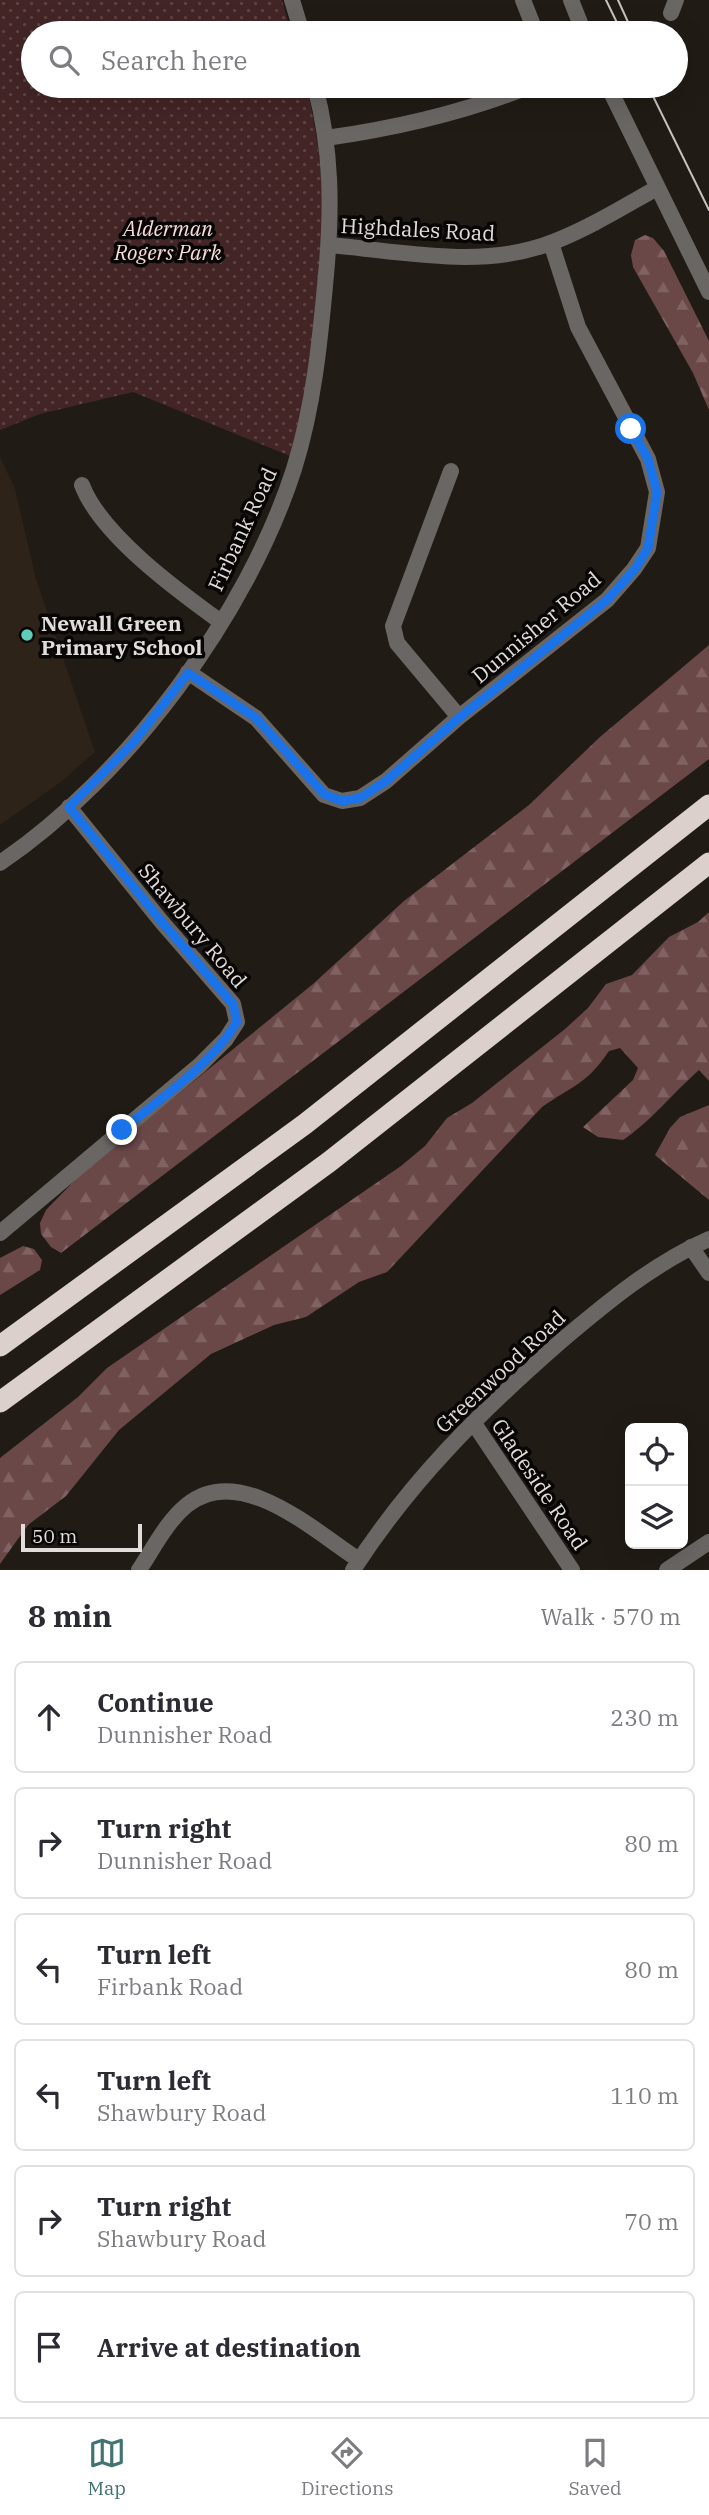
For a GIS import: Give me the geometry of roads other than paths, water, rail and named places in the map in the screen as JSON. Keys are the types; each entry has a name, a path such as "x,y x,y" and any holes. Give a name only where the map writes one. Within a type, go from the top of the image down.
{"highway":[{"path":"0,1346 305,1124 709,805"},
{"path":"0,1403 329,1162 709,863"}],"street":[{"path":"292,0 298,21"},
{"path":"523,0 531,21"},
{"path":"571,0 579,21"},
{"name":"Firbank Road","path":"0,863 69,807 133,743 188,673 221,622 265,539 294,469 321,345 332,206 326,138 318,98"},
{"path":"326,138 391,129 457,112 496,98"},
{"path":"614,98 708,288"},
{"name":"Highdales Road","path":"329,245 462,257 504,255 551,243 603,219 657,188"},
{"name":"Dunnisher Road","path":"188,673 256,718 324,794 342,801 360,798 386,781 460,717 607,600 648,548 657,492 648,459 578,327 551,243"},
{"path":"451,471 393,626 397,643 460,717"},
{"path":"82,485 89,504 161,579 221,622"},
{"name":"Shawbury Road","path":"0,1233 200,1065 226,1039 237,1022 233,1004 161,921 69,807"},
{"name":"Greenwood Road","path":"356,1565 408,1491 473,1422 580,1325 635,1283 691,1247 709,1239"},
{"path":"691,1247 709,1273"},
{"name":"Gladeside Road","path":"473,1422 572,1570"},
{"path":"139,1570 186,1505 219,1489 264,1499 356,1565"},
{"path":"667,1570 709,1542"}],"tram line":[{"path":"606,0 616,21"},
{"path":"618,0 628,21"},
{"path":"654,98 709,210"}],"place":[{"name":"Newall Green Primary School","path":"27,635"}],"park label":[{"name":"Alderman Rogers Park","path":"168,240"}]}
